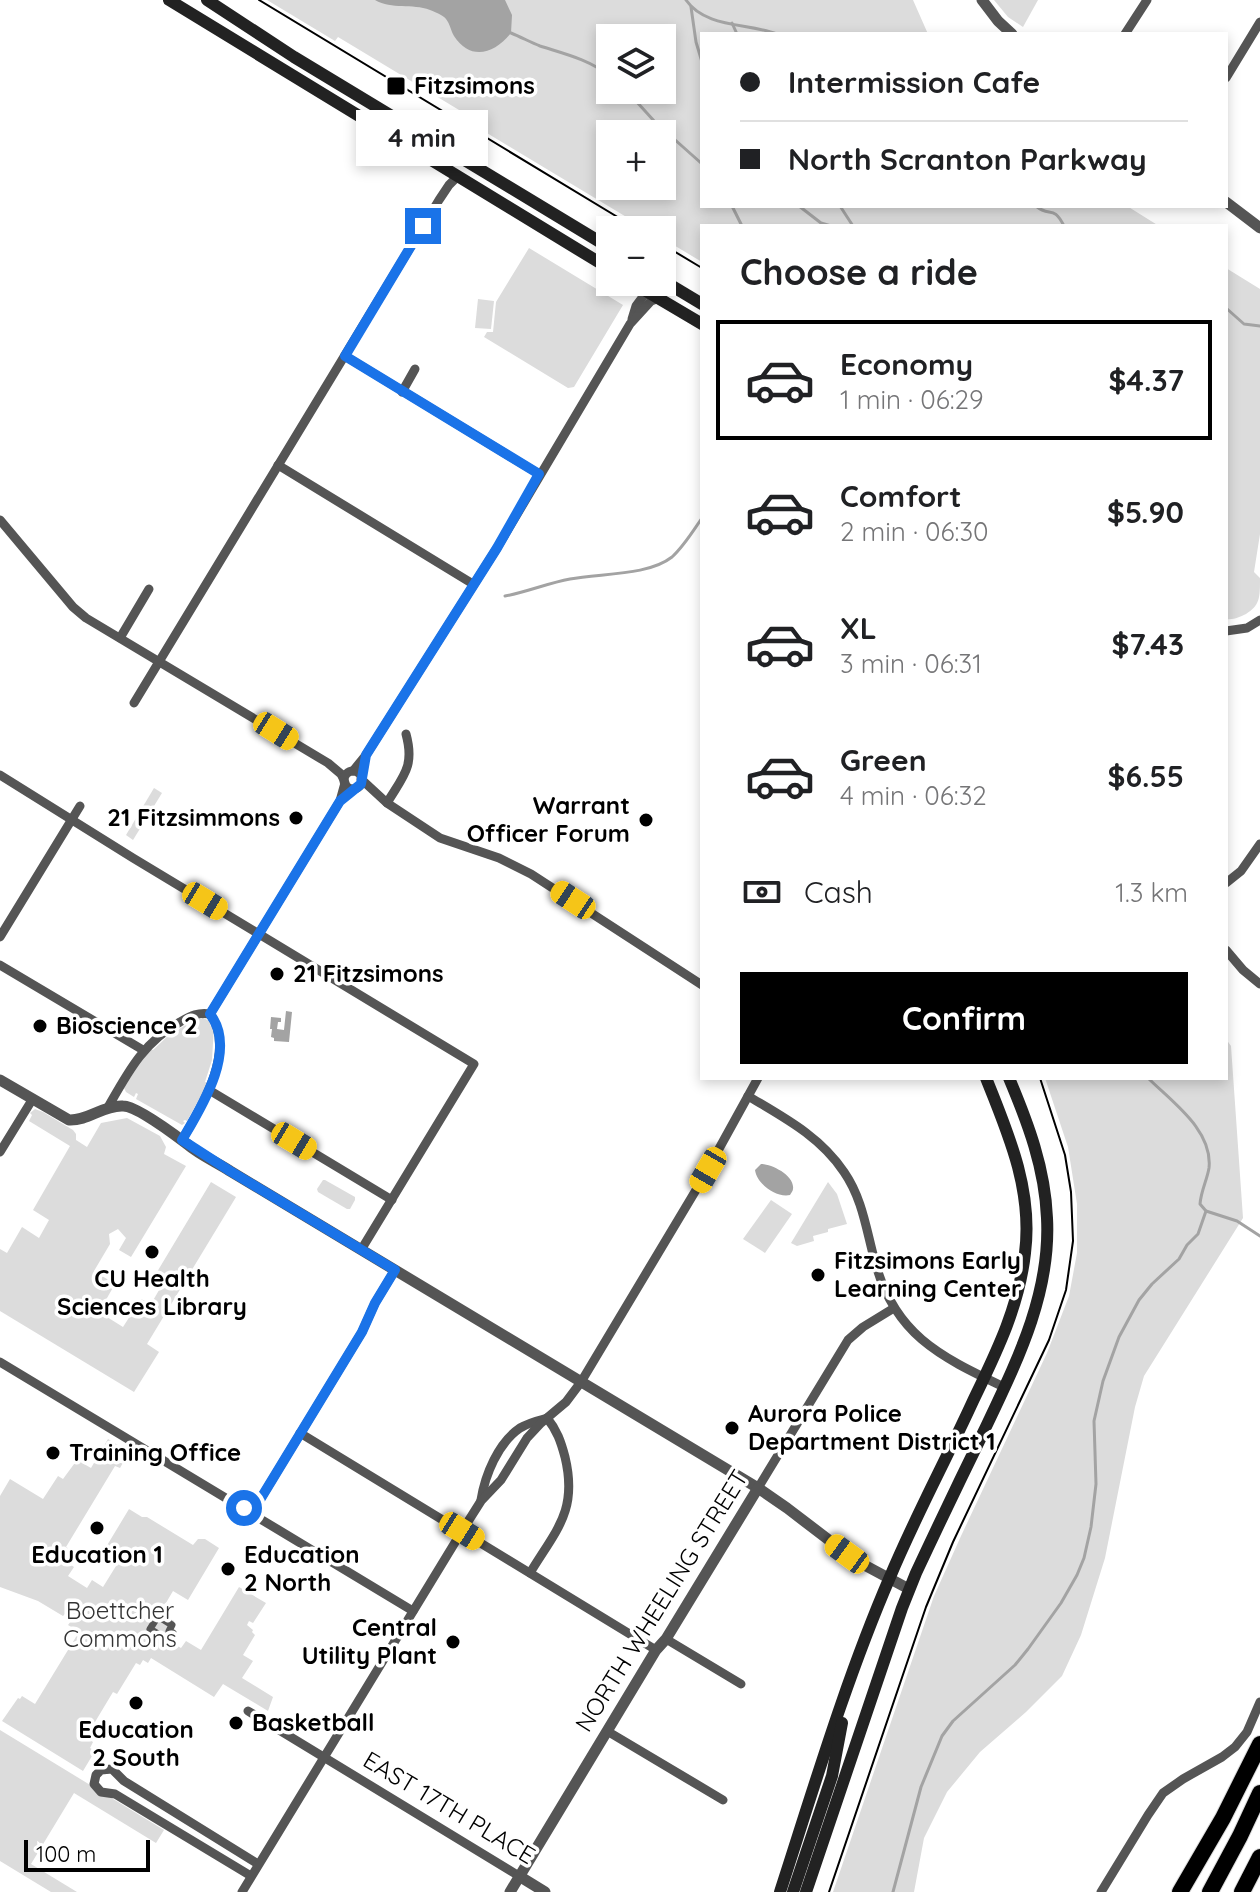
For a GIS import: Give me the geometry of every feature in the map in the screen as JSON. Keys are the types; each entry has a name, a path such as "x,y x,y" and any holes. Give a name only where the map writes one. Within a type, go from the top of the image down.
{"highway":[{"path":"1180,1892 1223,1818 1260,1744"},
{"path":"1210,1892 1260,1793"},
{"path":"1242,1892 1260,1857"}],"main road":[{"path":"169,0 596,260"},
{"path":"207,0 294,57 596,240"},
{"path":"676,288 700,303"},
{"path":"659,298 700,323"},
{"path":"780,1892 847,1688 889,1579 1006,1333 1016,1302 1027,1238 1026,1206 1019,1168 987,1080"},
{"path":"806,1892 909,1589 1004,1387 1037,1306 1047,1239 1045,1193 1029,1126 1010,1080"},
{"path":"793,1892 833,1770 847,1688"}],"street":[{"path":"982,0 1010,32"},
{"path":"1126,32 1147,0"},
{"path":"1228,75 1260,22"},
{"path":"134,703 449,185 458,176"},
{"path":"1228,203 1258,223"},
{"path":"631,322 643,296"},
{"path":"210,1014 366,755 497,548 631,322 651,301 659,298"},
{"path":"345,356 539,474"},
{"path":"402,392 415,369"},
{"path":"278,465 473,584"},
{"path":"0,520 73,607 86,618 328,763 440,838 499,858 531,874 700,984"},
{"path":"120,638 149,589"},
{"path":"1228,631 1247,628 1260,620"},
{"path":"387,803 409,765 411,753 406,734"},
{"path":"0,775 474,1064 361,1250"},
{"path":"0,937 80,806"},
{"path":"1228,881 1241,871 1260,844"},
{"path":"1228,952 1260,984"},
{"path":"0,965 143,1050"},
{"path":"107,1109 143,1050 188,1017 210,1014"},
{"path":"182,1140 214,1079 219,1048 216,1022 210,1014"},
{"path":"0,1080 69,1120 81,1120 122,1105 130,1107 219,1165 758,1488 855,1560 909,1589"},
{"path":"242,1892 481,1501 501,1480 527,1438 566,1402 581,1382 708,1170 757,1080"},
{"path":"209,1090 392,1200"},
{"path":"748,1096 815,1139 842,1169 860,1202 878,1274 894,1308 914,1333 946,1357 1004,1387"},
{"path":"0,1152 32,1100"},
{"path":"252,1513 362,1332 395,1270"},
{"name":"NORTH WHEELING STREET","path":"510,1892 848,1340 894,1308"},
{"path":"0,1362 413,1611"},
{"path":"481,1501 489,1473 510,1438 522,1427 547,1418"},
{"path":"530,1573 562,1520 569,1498 570,1482 561,1439 547,1418"},
{"path":"300,1433 656,1650"},
{"path":"666,1639 741,1684"},
{"path":"1101,1892 1163,1793 1235,1747 1247,1732 1260,1702"},
{"name":"EAST 17TH PLACE","path":"248,1711 545,1892"},
{"path":"607,1731 723,1800"},
{"path":"251,1876 115,1794 101,1792 94,1784 96,1775 104,1768 112,1769 124,1781 258,1864"}],"green space":[{"path":"267,0 913,0 927,32 700,32 700,208 1130,208 1156,224 700,224 700,261 676,246 676,216 625,216 598,200 676,200 676,120 596,120 596,199 467,121 469,116 338,37 335,41"},
{"path":"994,0 1038,0 1023,27 1008,17"},
{"path":"529,248 596,289 596,296 608,296 623,305 574,387 568,388 484,337 487,332 493,332 496,302"},
{"path":"1228,269 1260,289 1260,534 1254,572 1260,578 1260,591 1257,604 1251,611 1229,619"},
{"path":"478,299 494,301 491,329 475,328"},
{"path":"154,788 162,793 133,840 126,835"},
{"path":"199,1017 211,1022 211,1027 214,1026 212,1060 205,1082 208,1083 182,1125 136,1099 138,1094 134,1097 124,1088 145,1054"},
{"path":"1228,1042 1231,1046 1243,1218 1144,1376 1105,1558 1081,1635 1062,1676 980,1752 947,1792 924,1838 914,1892 833,1892 934,1596 1047,1353 1069,1296 1077,1253 1077,1204 1068,1147 1046,1080 1228,1080"},
{"path":"35,1109 73,1130 76,1140 87,1147 101,1123 127,1118 160,1136 166,1147 164,1154 186,1166 131,1257 119,1250 126,1238 118,1229 109,1234 110,1244 94,1271 115,1284 99,1312 123,1327 141,1299 151,1304 166,1278 157,1272 211,1182 236,1197 147,1344 159,1352 134,1392 0,1311 0,1249 7,1253 22,1227 39,1238 49,1220 33,1210 70,1146 29,1121 30,1113"},
{"path":"323,1180 355,1197 350,1209 318,1192"},
{"path":"828,1182 837,1194 847,1224 813,1236 814,1241 797,1246 791,1243"},
{"path":"771,1200 792,1214 765,1253 743,1239"},
{"name":"Boettcher Commons","path":"108,1439 129,1452 120,1468 115,1466 66,1547 74,1552 68,1563 74,1567 68,1576 87,1588 92,1580 103,1587 116,1566 100,1557 129,1509 193,1545 198,1539 205,1539 219,1548 188,1600 173,1591 160,1613 174,1621 169,1630 169,1641 181,1648 186,1641 201,1650 239,1587 266,1603 253,1623 249,1621 247,1625 255,1635 243,1655 253,1661 242,1678 273,1697 268,1711 223,1684 214,1697 151,1658 148,1663 143,1660 140,1665 136,1663 117,1694 113,1692 86,1737 93,1742 90,1748 95,1751 83,1771 2,1721 18,1698 22,1696 35,1704 79,1632 68,1625 71,1621 69,1616 0,1587 0,1496 10,1479 43,1499 58,1476 63,1479 77,1460 91,1468"},
{"path":"0,1730 164,1830 156,1843 74,1793 31,1864 77,1892 51,1892 0,1861"}],"shaded area":[{"path":"375,0 505,0 512,15 511,33 498,46 475,52 461,44 446,19 439,14 423,8 388,5"},
{"path":"286,1011 292,1012 289,1042 274,1041 270,1029 271,1017 281,1018 277,1029 284,1030"},
{"path":"761,1164 776,1168 790,1179 793,1190 790,1195 773,1192 763,1185 755,1170"}],"waterway":[{"path":"686,0 704,16 770,32"},
{"path":"691,7 700,55"},
{"path":"732,23 736,32"},
{"path":"511,33 596,67"},
{"path":"639,104 700,162"},
{"path":"733,208 741,224"},
{"path":"802,208 824,224"},
{"path":"841,208 852,224"},
{"path":"1040,208 1054,213 1063,224"},
{"path":"1228,310 1244,324 1260,326"},
{"path":"505,596 582,577 650,568 672,557 700,521"},
{"path":"893,1892 921,1787 942,1736 953,1721 1015,1665 1061,1603 1077,1575 1091,1527 1096,1484 1094,1421 1103,1381 1119,1337 1139,1300 1179,1259 1198,1234 1206,1211 1200,1204 1209,1168 1205,1141 1189,1118 1150,1080"},
{"path":"1206,1211 1237,1221 1260,1236"}],"tram line":[{"path":"259,0 616,216"},
{"path":"676,252 700,267"},
{"path":"829,1892 926,1607 953,1542 1049,1340 1066,1290 1073,1241 1071,1192 1065,1155 1041,1080"}],"place":[{"name":"Fitzsimons","path":"396,86"},
{"name":"21 Fitzsimmons","path":"296,818"},
{"name":"Warrant Officer Forum","path":"646,820"},
{"name":"21 Fitzsimons","path":"277,974"},
{"name":"Bioscience 2","path":"40,1026"},
{"name":"CU Health Sciences Library","path":"152,1252"},
{"name":"Fitzsimons Early Learning Center","path":"818,1275"},
{"name":"Aurora Police Department District 1","path":"732,1428"},
{"name":"Training Office","path":"53,1453"},
{"name":"Education 1","path":"97,1528"},
{"name":"Education 2 North","path":"228,1569"},
{"name":"Central Utility Plant","path":"453,1642"},
{"name":"Education 2 South","path":"136,1703"},
{"name":"Basketball","path":"236,1723"}],"route":[{"path":"244,1508 252,1513 362,1332 395,1270 182,1140 201,1108 216,1072 219,1037 216,1022 210,1014 340,801 361,784 366,755 497,548 539,474 345,356 423,226"}]}
